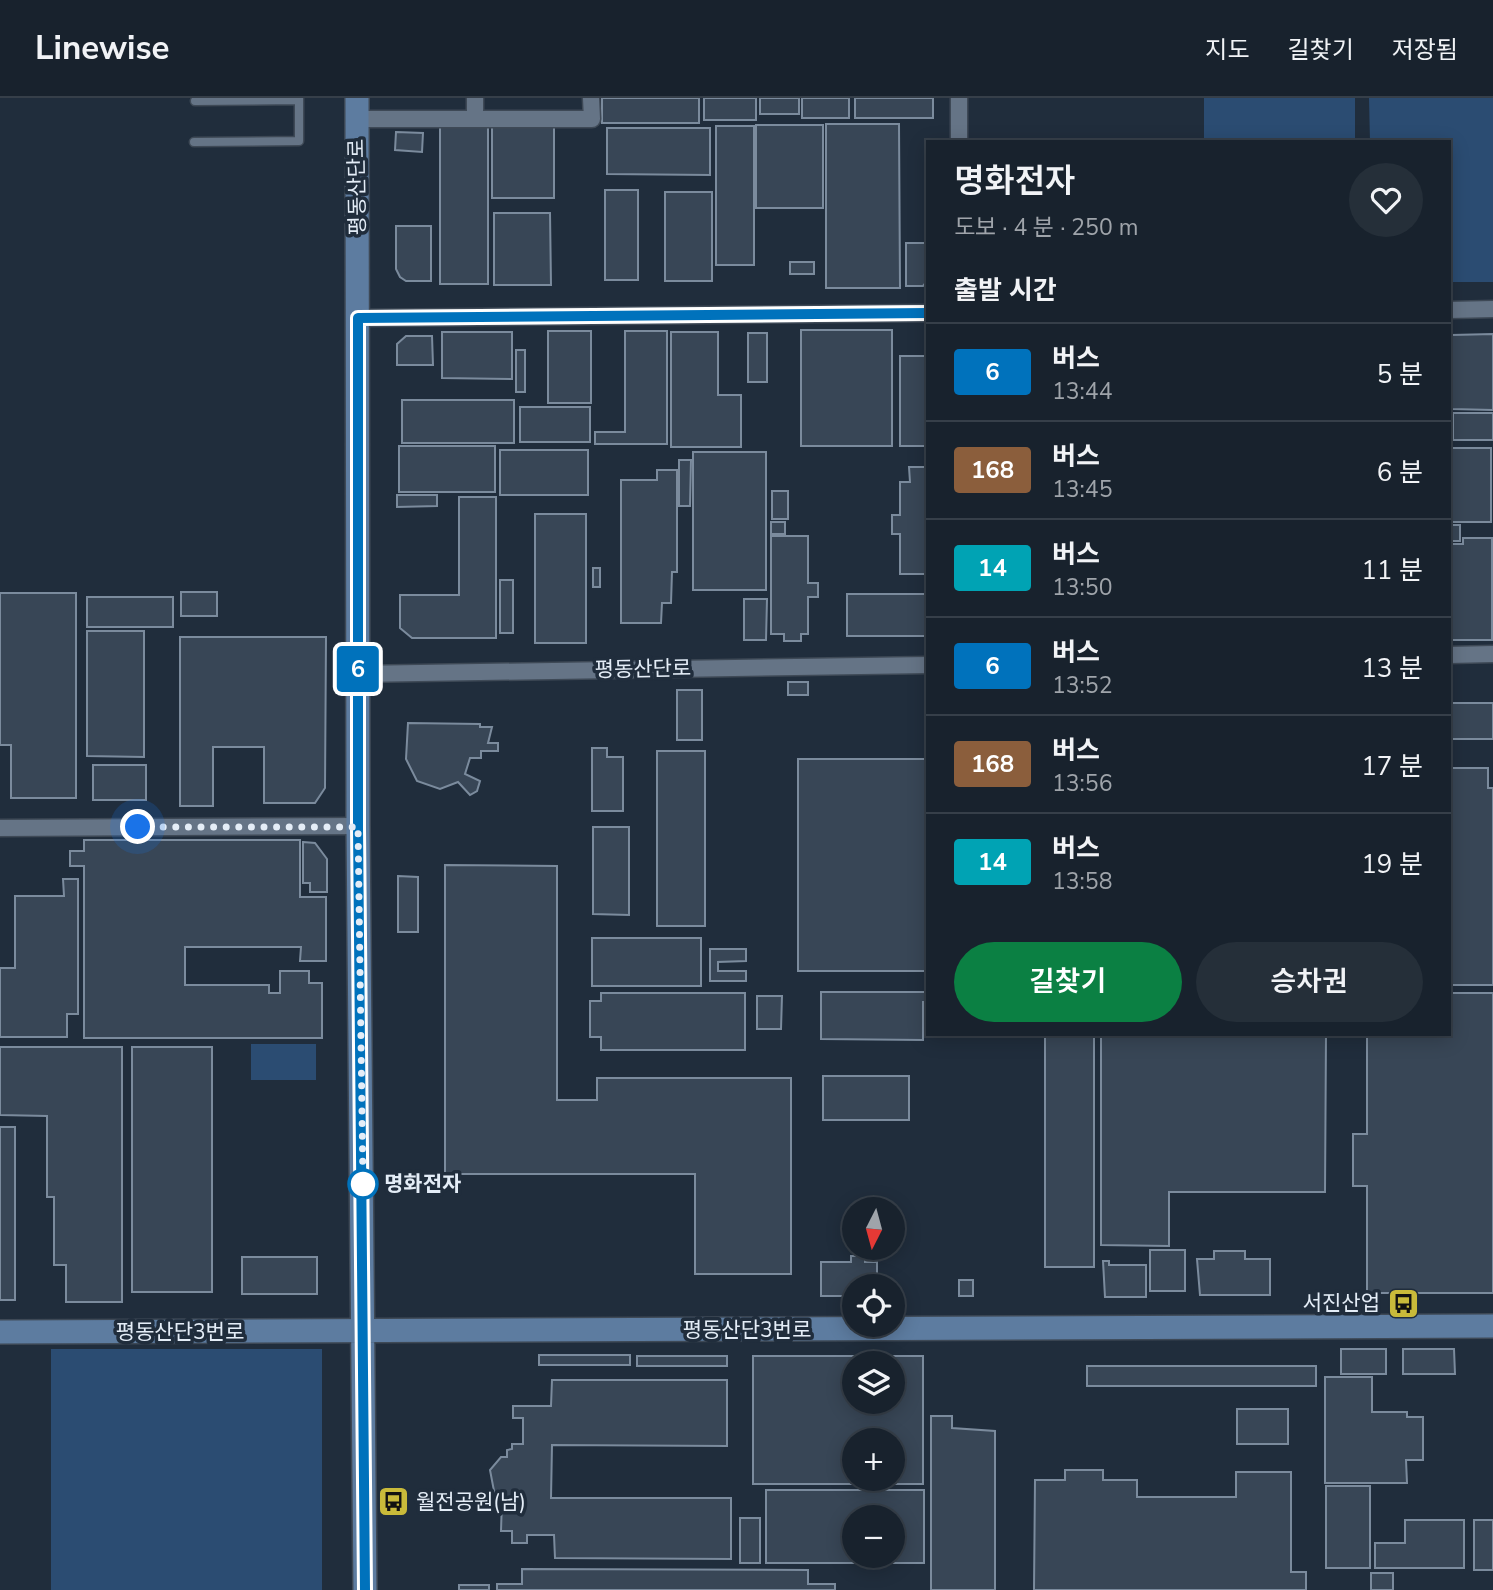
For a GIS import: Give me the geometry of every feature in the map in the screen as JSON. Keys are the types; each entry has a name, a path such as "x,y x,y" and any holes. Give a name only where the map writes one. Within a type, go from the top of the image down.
{"street":[{"path":"475,98 475,118"},
{"path":"357,109 475,118 592,119 591,98"},
{"path":"959,98 959,140"},
{"name":"평동산단로","path":"357,109 358,827 365,1332 365,1590"},
{"path":"1451,310 1493,309"},
{"path":"358,318 926,313"},
{"path":"1451,655 1493,654"},
{"name":"평동산단로","path":"358,674 926,665"},
{"path":"0,828 358,827"},
{"name":"평동산단3번로","path":"0,1332 1493,1326"}],"lane":[{"path":"194,142 299,141 299,99 195,101"}],"shaded area":[{"path":"1204,98 1355,98 1355,140 1204,140"},
{"path":"1369,98 1493,98 1493,282 1451,282 1451,140 1370,140"},
{"path":"251,1044 316,1044 316,1080 251,1080"},
{"path":"51,1349 322,1349 322,1590 51,1590"}],"building":[{"path":"602,98 699,98 699,123 602,123"},
{"path":"704,98 756,98 756,120 704,120"},
{"path":"760,98 799,98 799,114 760,114"},
{"path":"802,98 849,98 849,118 802,118"},
{"path":"855,98 933,98 933,118 855,118"},
{"path":"440,122 488,122 488,284 440,284"},
{"path":"492,123 554,123 554,198 492,198"},
{"path":"826,124 899,124 900,288 826,288"},
{"path":"756,125 823,125 823,208 756,208"},
{"path":"716,126 754,126 754,265 716,265"},
{"path":"607,128 710,128 710,175 607,174"},
{"path":"396,132 423,133 422,152 395,150"},
{"path":"605,190 638,190 638,280 605,280"},
{"path":"665,192 712,192 712,281 665,281"},
{"path":"494,213 550,213 551,285 494,285"},
{"path":"396,226 431,226 431,281 406,281 400,277 396,269"},
{"path":"906,243 926,243 926,282 923,286 906,286"},
{"path":"790,262 814,262 814,274 790,274"},
{"path":"801,330 892,330 892,446 801,446"},
{"path":"548,331 591,331 591,403 548,403"},
{"path":"625,331 667,331 667,444 595,444 595,432 625,432"},
{"path":"442,332 512,332 512,379 442,378"},
{"path":"671,332 718,332 718,395 741,395 741,447 671,447"},
{"path":"748,333 767,333 767,382 748,382"},
{"path":"1493,334 1493,410 1451,409 1452,335"},
{"path":"925,335 926,446 900,446 900,356 925,356"},
{"path":"406,336 432,336 433,365 397,365 397,344"},
{"path":"516,350 525,350 525,392 516,392"},
{"path":"402,400 514,400 514,443 402,443"},
{"path":"520,407 590,407 590,442 520,442"},
{"path":"1453,413 1493,413 1493,440 1453,440"},
{"path":"399,446 495,446 495,492 399,492"},
{"path":"1451,448 1491,448 1491,522 1451,522"},
{"path":"500,450 588,450 588,495 500,495"},
{"path":"693,452 766,452 766,590 693,590"},
{"path":"679,460 691,460 690,506 679,506"},
{"path":"909,467 926,467 926,574 900,574 900,534 892,534 892,515 900,515 900,482 910,482"},
{"path":"657,470 677,470 677,572 672,572 671,603 662,603 661,623 621,623 621,480 657,480"},
{"path":"772,491 788,491 788,519 772,519"},
{"path":"397,495 437,495 437,506 397,507"},
{"path":"459,497 496,497 496,638 412,638 400,628 400,595 459,595"},
{"path":"535,514 586,514 586,643 535,643"},
{"path":"771,522 785,522 785,534 771,534"},
{"path":"1451,525 1460,525 1460,541 1451,541"},
{"path":"771,536 808,536 808,583 818,583 818,597 808,597 808,634 801,634 801,641 784,641 784,634 771,634"},
{"path":"1463,538 1492,538 1492,640 1451,640 1451,544 1463,544"},
{"path":"593,568 600,568 600,587 593,587"},
{"path":"500,580 513,580 513,633 500,633"},
{"path":"181,592 217,592 217,616 181,616"},
{"path":"0,593 76,593 76,798 11,798 11,745 0,745"},
{"path":"847,594 926,594 926,636 847,636"},
{"path":"87,597 173,597 173,627 87,627"},
{"path":"744,599 767,599 766,640 744,640"},
{"path":"87,631 144,631 144,757 87,756"},
{"path":"180,637 326,637 325,788 315,803 264,803 264,747 213,747 213,806 180,806"},
{"path":"788,682 808,682 808,695 788,695"},
{"path":"677,690 702,690 702,740 677,740"},
{"path":"1451,703 1493,703 1493,739 1451,739"},
{"path":"408,723 480,724 480,727 492,727 488,743 498,743 498,751 481,751 481,758 470,758 465,774 480,781 477,791 470,795 458,782 440,789 417,781 406,759"},
{"path":"592,748 607,748 607,757 623,757 623,811 592,811"},
{"path":"657,751 705,751 705,926 657,926"},
{"path":"798,759 926,759 926,971 798,971"},
{"path":"93,765 146,765 146,800 93,800"},
{"path":"1451,768 1488,768 1488,788 1493,788 1493,985 1451,985"},
{"path":"593,827 629,827 629,915 593,914"},
{"path":"84,840 300,840 300,897 326,897 326,961 300,961 301,947 185,947 185,985 269,985 269,993 280,993 280,971 309,971 309,983 322,983 322,1038 84,1038 84,866 70,866 70,851 84,851"},
{"path":"303,842 315,843 327,859 327,892 310,892 310,883 303,883"},
{"path":"445,865 557,866 557,1100 597,1100 597,1078 791,1078 791,1274 695,1274 695,1174 445,1174"},
{"path":"398,876 418,877 418,932 398,932"},
{"path":"63,879 78,879 78,1014 67,1014 67,1037 0,1037 0,968 15,968 15,896 64,896"},
{"path":"592,938 701,938 701,986 592,986"},
{"path":"710,949 746,949 746,961 718,962 718,971 746,971 746,981 710,981"},
{"path":"821,992 926,992 926,1002 923,1002 923,1040 821,1039"},
{"path":"601,993 745,993 745,1050 601,1050 601,1037 590,1037 590,1001 601,1001"},
{"path":"1451,993 1493,993 1493,1293 1367,1293 1367,1186 1353,1186 1353,1134 1367,1134 1367,1036 1451,1036"},
{"path":"757,996 782,996 781,1029 757,1029"},
{"path":"1045,1036 1094,1036 1094,1267 1045,1267"},
{"path":"1101,1036 1326,1036 1325,1192 1169,1192 1169,1246 1101,1245"},
{"path":"0,1047 122,1047 122,1302 66,1302 66,1265 54,1265 54,1197 47,1197 47,1116 0,1115"},
{"path":"132,1047 212,1047 212,1292 132,1292"},
{"path":"823,1076 909,1076 909,1120 823,1120"},
{"path":"0,1127 15,1127 15,1300 0,1300"},
{"path":"1150,1250 1185,1250 1185,1291 1150,1291"},
{"path":"1214,1251 1245,1251 1245,1259 1270,1259 1270,1295 1200,1295 1197,1259 1214,1259"},
{"path":"242,1257 317,1257 317,1294 242,1294"},
{"path":"1103,1261 1109,1261 1109,1265 1146,1265 1146,1297 1105,1297"},
{"path":"821,1262 877,1262 877,1274 842,1274 842,1296 821,1296"},
{"path":"959,1280 973,1280 973,1296 959,1296"},
{"path":"1341,1349 1386,1349 1386,1374 1341,1374"},
{"path":"1403,1349 1454,1349 1455,1374 1403,1374"},
{"path":"539,1355 630,1355 630,1365 539,1365"},
{"path":"637,1356 727,1356 727,1366 637,1366"},
{"path":"753,1356 842,1356 842,1414 905,1414 905,1356 923,1356 923,1484 905,1484 905,1428 842,1428 842,1484 753,1484"},
{"path":"1087,1366 1316,1366 1316,1386 1087,1386"},
{"path":"1325,1377 1372,1377 1372,1412 1407,1412 1407,1417 1423,1417 1423,1460 1406,1460 1407,1483 1325,1483"},
{"path":"552,1380 727,1380 727,1446 552,1445 551,1498 731,1498 731,1559 555,1558 554,1535 527,1535 527,1543 512,1543 512,1531 501,1531 502,1499 494,1491 490,1470 501,1457 507,1457 507,1450 512,1449 512,1444 523,1444 523,1418 513,1418 513,1406 551,1406"},
{"path":"1237,1409 1288,1409 1288,1444 1237,1444"},
{"path":"931,1416 952,1416 952,1428 995,1431 995,1590 931,1590"},
{"path":"1065,1470 1103,1470 1103,1480 1137,1480 1137,1497 1236,1497 1236,1472 1291,1472 1291,1572 1306,1572 1306,1590 1034,1590 1035,1480 1065,1480"},
{"path":"1326,1486 1370,1486 1370,1568 1326,1568"},
{"path":"766,1490 924,1490 924,1563 905,1563 905,1505 842,1505 842,1563 766,1563"},
{"path":"740,1518 760,1518 760,1563 740,1563"},
{"path":"1405,1520 1464,1520 1464,1568 1375,1568 1375,1543 1405,1543"},
{"path":"1474,1520 1493,1520 1493,1570 1474,1570"},
{"path":"522,1569 808,1570 808,1584 835,1584 835,1590 497,1590 497,1584 522,1584"},
{"path":"1371,1573 1393,1573 1393,1590 1371,1590"},
{"path":"459,1585 489,1585 489,1590 459,1590"}],"bus line":[{"name":"6","path":"365,1590 365,1332 358,827 358,318 926,313"}],"place":[{"name":"명화전자","path":"363,1184"},
{"name":"서진산업","path":"1403,1303"},
{"name":"월전공원(남)","path":"393,1502"}],"route":[{"path":"138,827 358,827 363,1184"}]}
